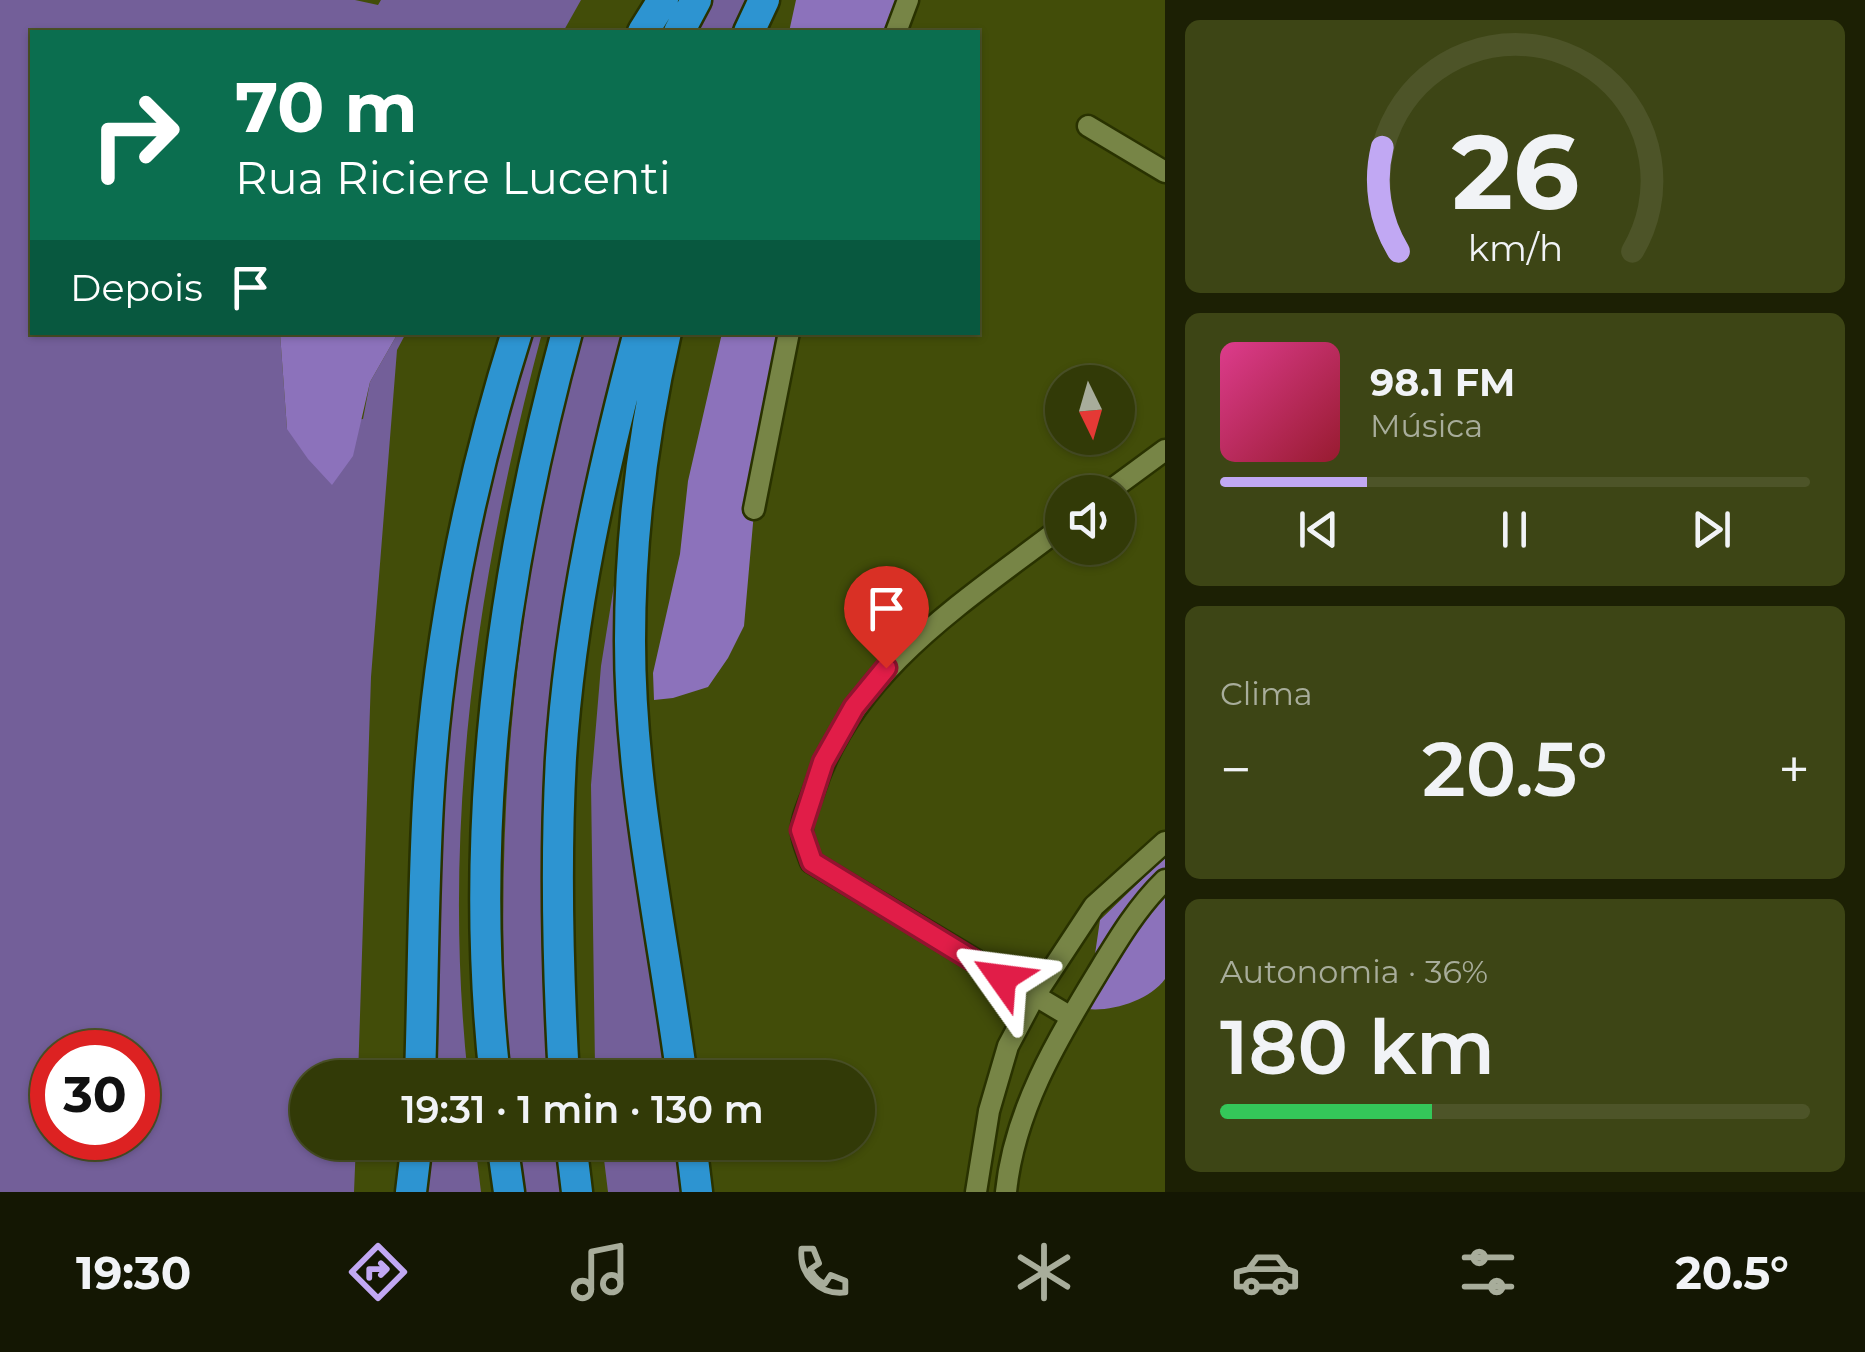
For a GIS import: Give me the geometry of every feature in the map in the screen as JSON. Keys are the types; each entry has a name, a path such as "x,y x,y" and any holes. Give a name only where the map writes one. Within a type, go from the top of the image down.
{"highway":[{"path":"644,30 663,0"},
{"path":"680,30 696,0"},
{"path":"750,30 764,0"},
{"path":"765,30 776,0"},
{"path":"421,1060 428,801 446,638 477,473 517,335"},
{"path":"494,1060 485,901 486,804 494,717 513,567 566,335"},
{"path":"563,1060 558,902 561,755 584,572 615,423 638,335"},
{"path":"665,335 642,459 630,642 639,770 679,1060"},
{"path":"411,1192 415,1160"},
{"path":"505,1160 509,1192"},
{"path":"573,1160 577,1192"},
{"path":"694,1160 698,1192"}],"street":[{"path":"897,30 908,0"},
{"path":"1088,126 1165,172"},
{"path":"754,508 788,335"},
{"path":"1131,475 1165,450"},
{"path":"1045,540 886,668 854,707 823,762 801,830 812,862 1071,1017"},
{"path":"976,1192 990,1111 1008,1046 1034,997 1094,906 1165,842"},
{"path":"1006,1192 1008,1169 1026,1106 1071,1017 1124,928 1165,880"}],"shaded area":[{"path":"0,0 355,0 378,5 381,0 581,0 564,30 30,30 30,335 280,335 287,429 363,419 370,382 397,335 405,335 397,350 371,677 359,1060 290,1060 290,1160 355,1160 354,1192 0,1192"},
{"path":"713,0 752,0 738,30 698,30"},
{"path":"796,0 908,0 895,30 789,30"},
{"path":"280,335 397,335 370,382 353,456 332,485 287,429"},
{"path":"529,335 541,335 499,516 471,702 462,795 459,889 467,1060 431,1060 437,846 463,584"},
{"path":"583,335 627,335 595,457 554,1060 508,1060 503,889 507,795 525,609 541,516"},
{"path":"722,335 776,335 744,626 708,687 654,700 653,673 680,554 688,481"},
{"path":"625,517 670,1060 595,1060 591,785 601,666"},
{"path":"1165,857 1165,979 1150,993 1130,1003 1087,1009 1100,920"},
{"path":"428,1160 477,1160 481,1192 425,1192"},
{"path":"518,1160 561,1160 565,1192 523,1192"},
{"path":"604,1160 683,1160 688,1192 608,1192"}],"route":[{"path":"886,668 854,707 823,762 801,830 812,862 1002,978"}]}
